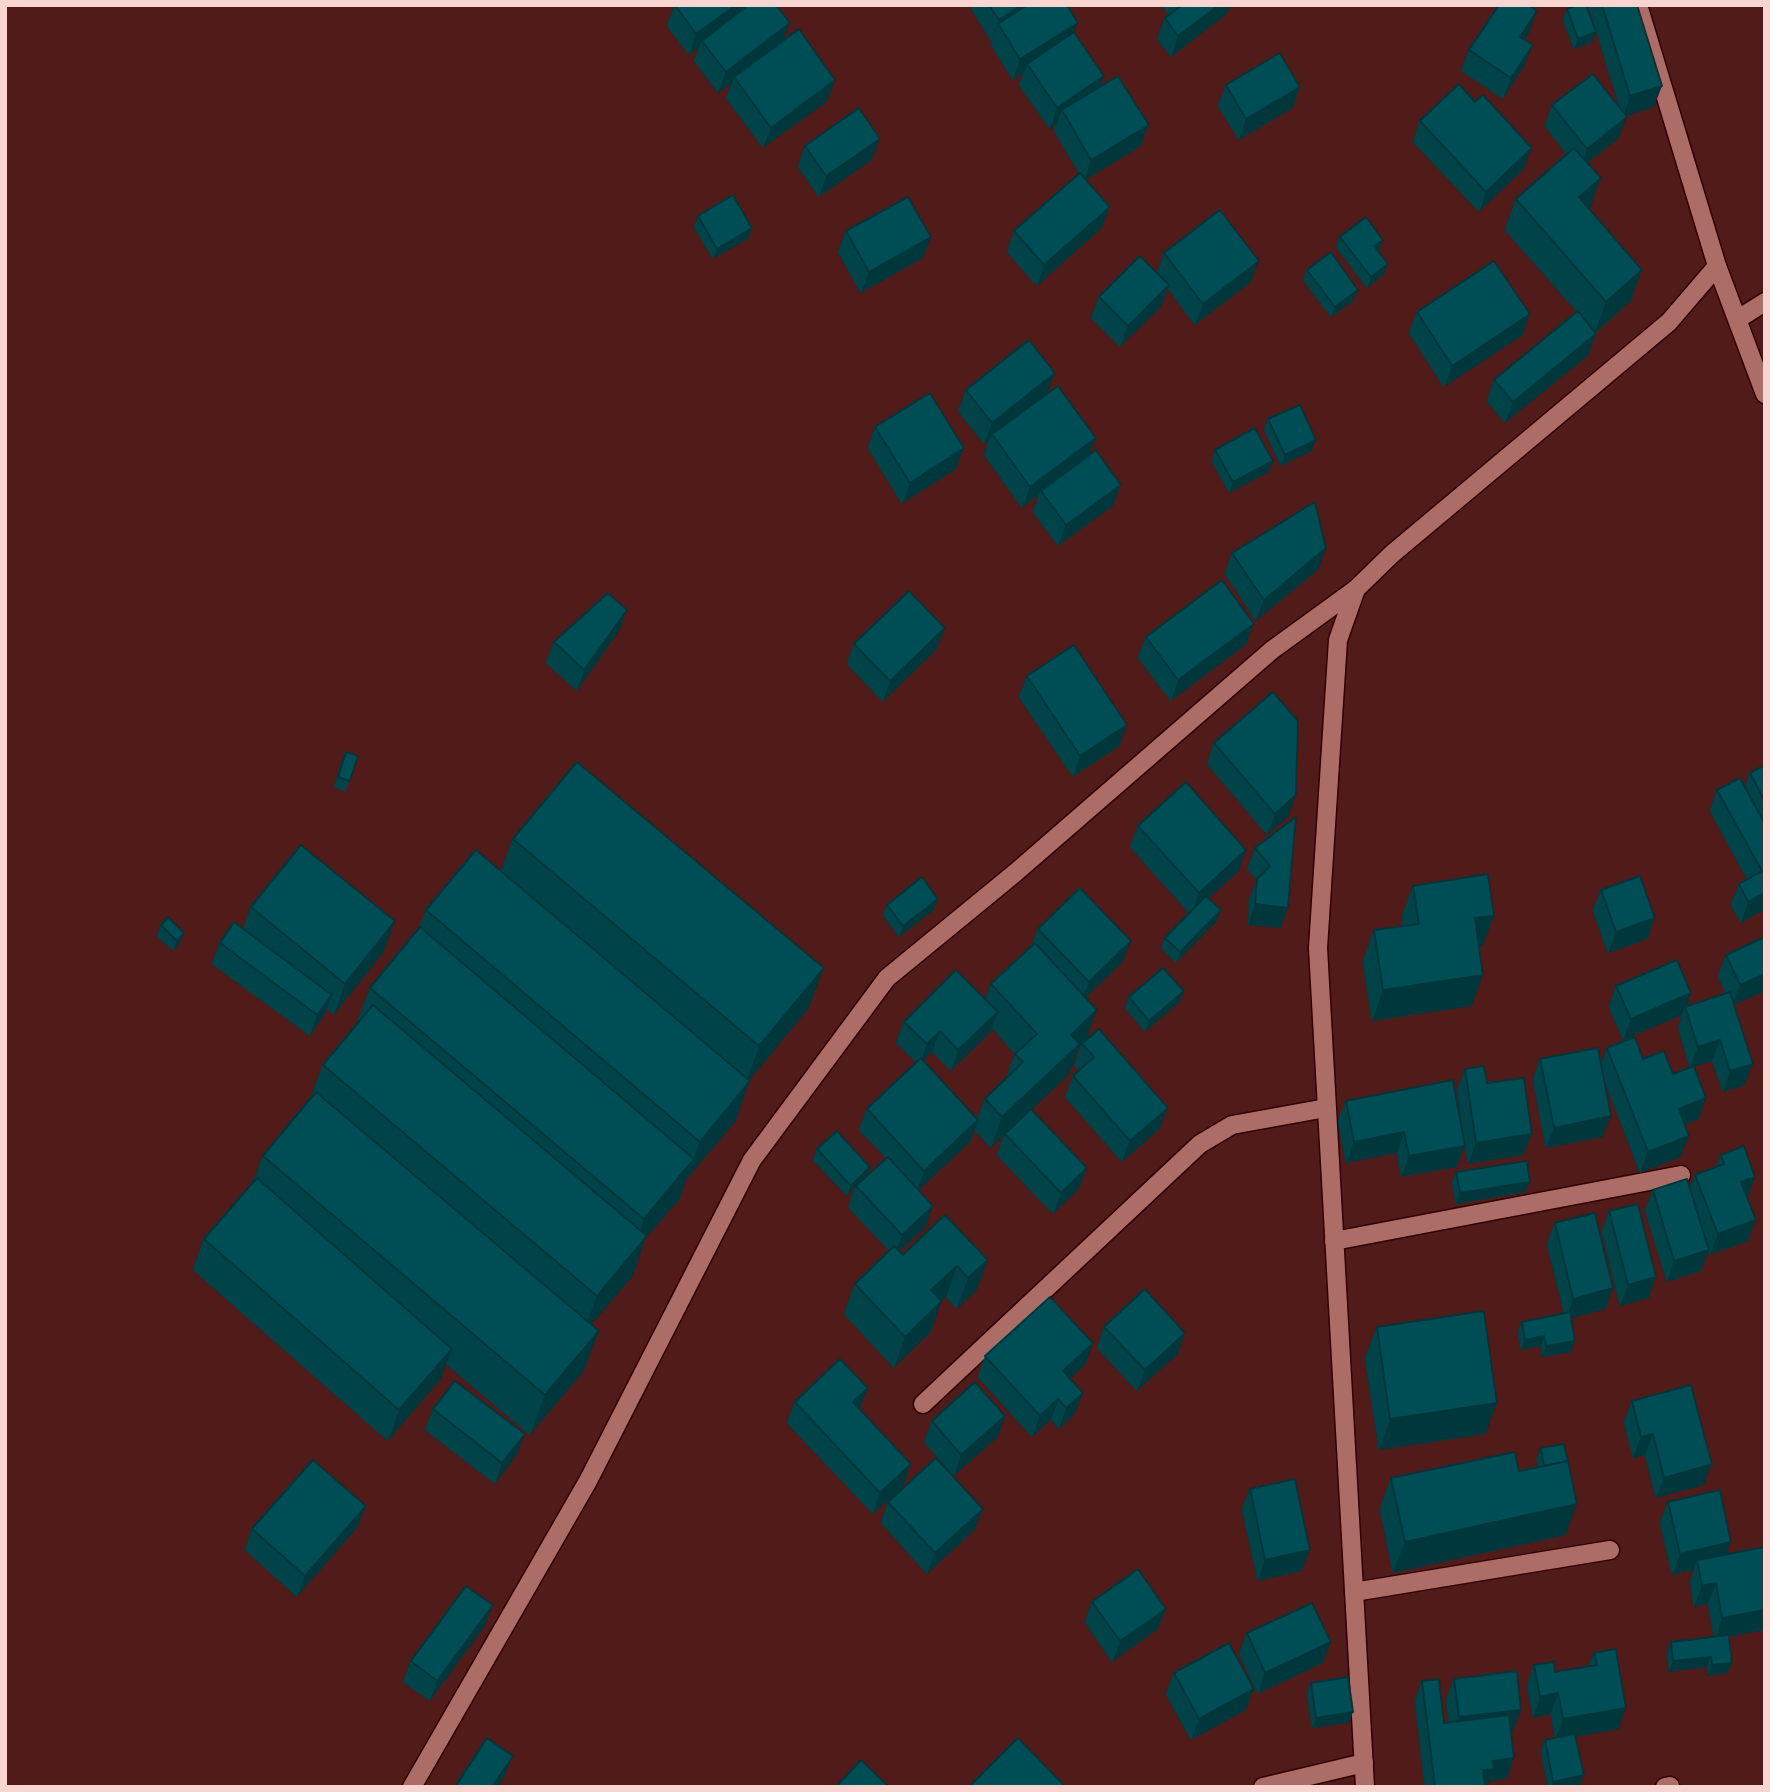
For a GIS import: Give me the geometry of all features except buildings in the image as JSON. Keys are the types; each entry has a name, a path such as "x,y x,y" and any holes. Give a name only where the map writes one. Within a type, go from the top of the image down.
{"street":[{"path":"1638,5 1717,266 1765,394"},
{"path":"412,1787 588,1481 752,1160 887,978 1015,873 1272,650 1356,589 1392,554 1669,322 1717,266"},
{"path":"1738,318 1765,302"},
{"path":"1356,589 1338,640 1318,948 1365,1787"},
{"path":"923,1404 1199,1144 1232,1125 1326,1108"},
{"path":"1334,1241 1681,1175"},
{"path":"1354,1592 1610,1550"},
{"path":"1263,1787 1364,1763"}]}
